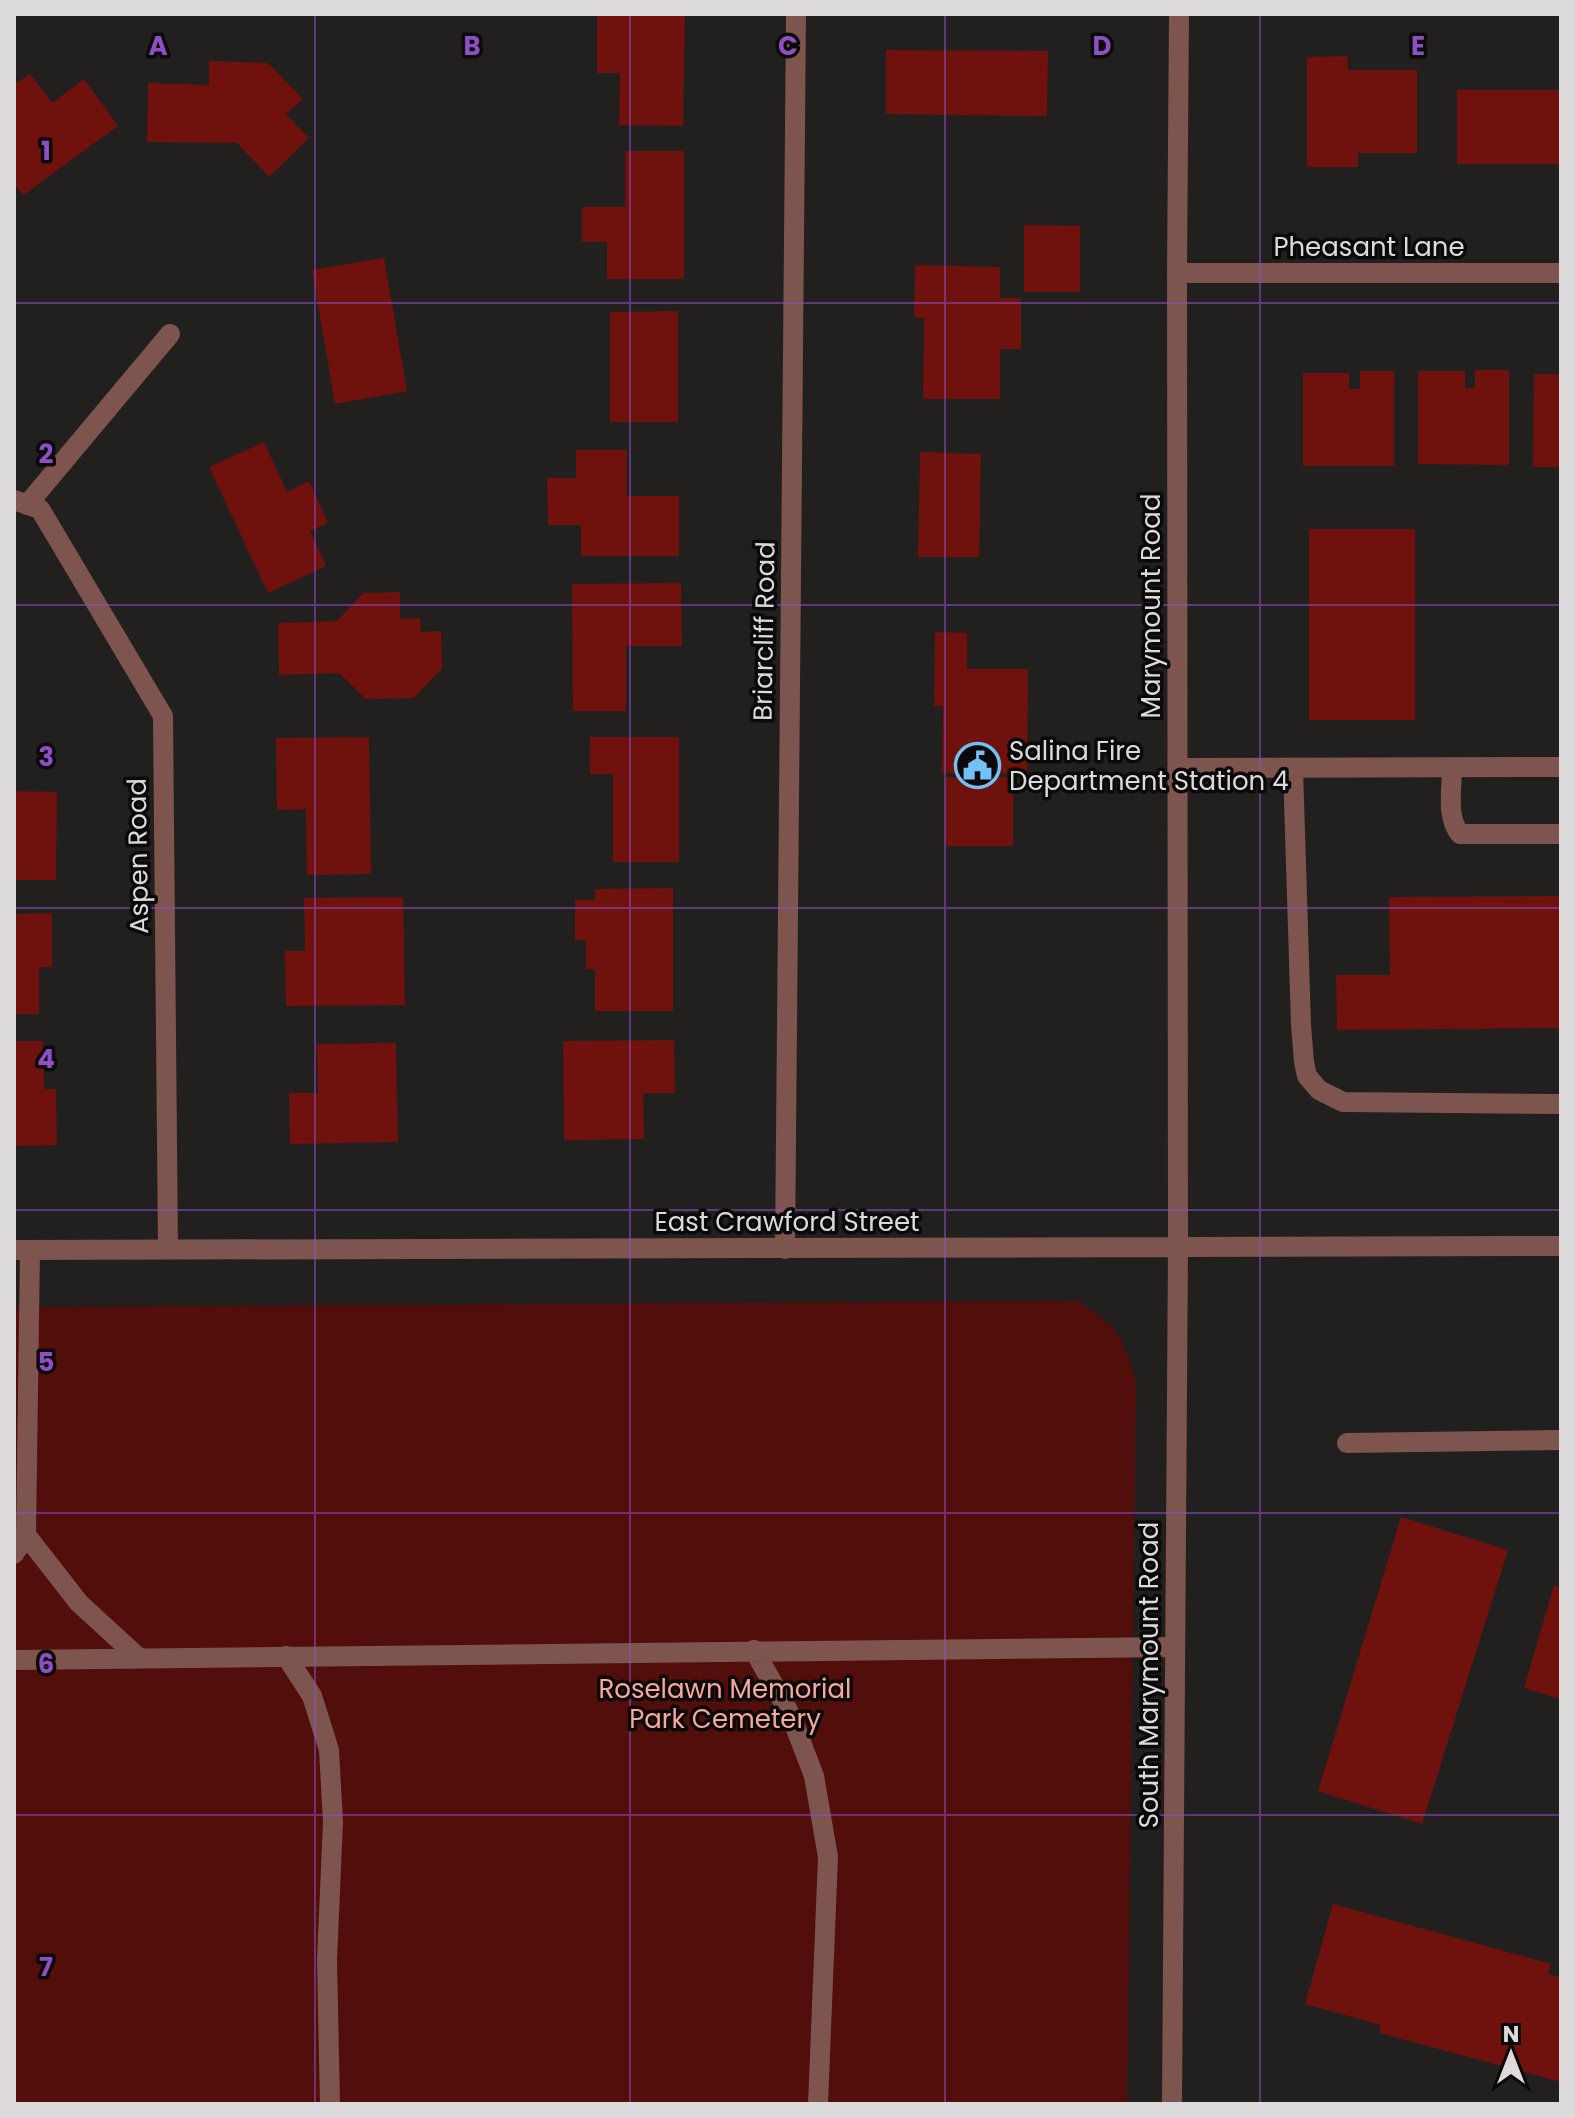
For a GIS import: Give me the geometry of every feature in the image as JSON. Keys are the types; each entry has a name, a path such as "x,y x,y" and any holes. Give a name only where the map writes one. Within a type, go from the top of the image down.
{"street":[{"name":"Briarcliff Road","path":"785,1249 796,14"},
{"name":"Marymount Road","path":"1178,1247 1179,14"},
{"name":"Pheasant Lane","path":"1177,273 1561,273"},
{"name":"Aspen Road","path":"168,1249 163,716 40,509 21,502 170,334"},
{"path":"1452,767 1452,818 1460,834 1561,834"},
{"path":"1178,768 1561,767"},
{"path":"1293,768 1301,1025 1307,1076 1319,1090 1343,1102 1561,1104"},
{"name":"East Crawford Street","path":"22,1250 1561,1246"},
{"name":"South Marymount Road","path":"1172,2104 1178,1247"},
{"path":"14,1554 26,1535 22,1250"},
{"path":"1347,1443 1561,1440"},
{"path":"26,1535 79,1603 139,1658"},
{"path":"14,1660 1175,1647"},
{"path":"754,1650 791,1716 814,1776 828,1857 818,2104"},
{"path":"286,1656 312,1696 329,1750 333,1822 327,1960 330,2104"}],"green space":[{"name":"Roselawn Memorial Park Cemetery","path":"1078,1301 1103,1319 1118,1335 1128,1355 1136,1384 1127,2104 14,2104 14,1307"}],"building":[{"path":"597,14 685,14 683,126 619,125 620,73 597,73"},
{"path":"886,50 1048,51 1047,116 886,114"},
{"path":"1347,56 1348,70 1417,70 1417,153 1358,153 1358,167 1307,167 1307,57"},
{"path":"209,61 268,63 303,99 286,114 309,138 269,177 237,143 147,142 148,83 209,85"},
{"path":"30,74 52,103 84,79 118,126 23,195 14,184 14,85"},
{"path":"1457,90 1561,90 1561,164 1457,164"},
{"path":"625,151 684,151 684,279 607,279 607,242 582,242 582,207 625,207"},
{"path":"1024,225 1080,226 1080,292 1024,292"},
{"path":"384,258 407,391 335,404 312,270"},
{"path":"915,265 1000,267 1000,298 1021,298 1021,349 1000,349 1000,399 923,399 924,318 914,317"},
{"path":"678,311 678,422 610,422 610,312"},
{"path":"1475,370 1509,370 1509,465 1418,464 1418,371 1465,371 1465,388 1475,388"},
{"path":"1360,371 1394,371 1394,466 1303,466 1303,373 1349,373 1349,389 1360,389"},
{"path":"1534,374 1561,374 1561,467 1533,467"},
{"path":"264,442 287,492 309,481 328,523 310,531 326,566 268,593 209,467"},
{"path":"576,450 627,450 627,496 679,496 679,556 581,556 581,525 548,525 547,478 576,478"},
{"path":"920,452 981,454 979,557 918,557"},
{"path":"1309,529 1415,529 1415,720 1309,720"},
{"path":"681,583 682,646 626,646 626,711 573,711 572,584"},
{"path":"400,592 400,619 420,618 421,632 441,631 442,668 414,698 366,699 339,673 279,675 278,623 337,621 363,593"},
{"path":"935,632 967,633 967,669 1028,669 1027,774 942,773 943,706 934,706"},
{"path":"369,737 371,874 307,875 306,809 277,810 276,738"},
{"path":"590,737 679,737 679,862 613,862 613,774 590,774"},
{"path":"945,777 1013,777 1013,846 945,846"},
{"path":"14,791 57,792 56,880 14,880"},
{"path":"673,888 673,1011 595,1011 595,969 586,969 586,940 575,940 575,900 595,900 595,889"},
{"path":"1561,896 1561,1028 1337,1030 1336,975 1390,975 1389,897"},
{"path":"403,897 405,1005 286,1006 285,951 305,951 304,898"},
{"path":"52,913 52,967 39,967 39,1014 14,1014 14,914"},
{"path":"674,1040 675,1093 643,1093 644,1139 564,1140 563,1041"},
{"path":"14,1041 43,1041 44,1089 56,1089 57,1145 14,1146"},
{"path":"396,1043 398,1142 290,1144 289,1093 318,1093 317,1044"},
{"path":"1401,1517 1508,1550 1422,1824 1318,1791"},
{"path":"1554,1585 1561,1587 1561,1699 1524,1688"},
{"path":"1333,1904 1551,1964 1548,1974 1561,1977 1561,2082 1379,2033 1381,2025 1305,2004"}],"place":[{"name":"Salina Fire Department Station 4","path":"978,766"}]}
